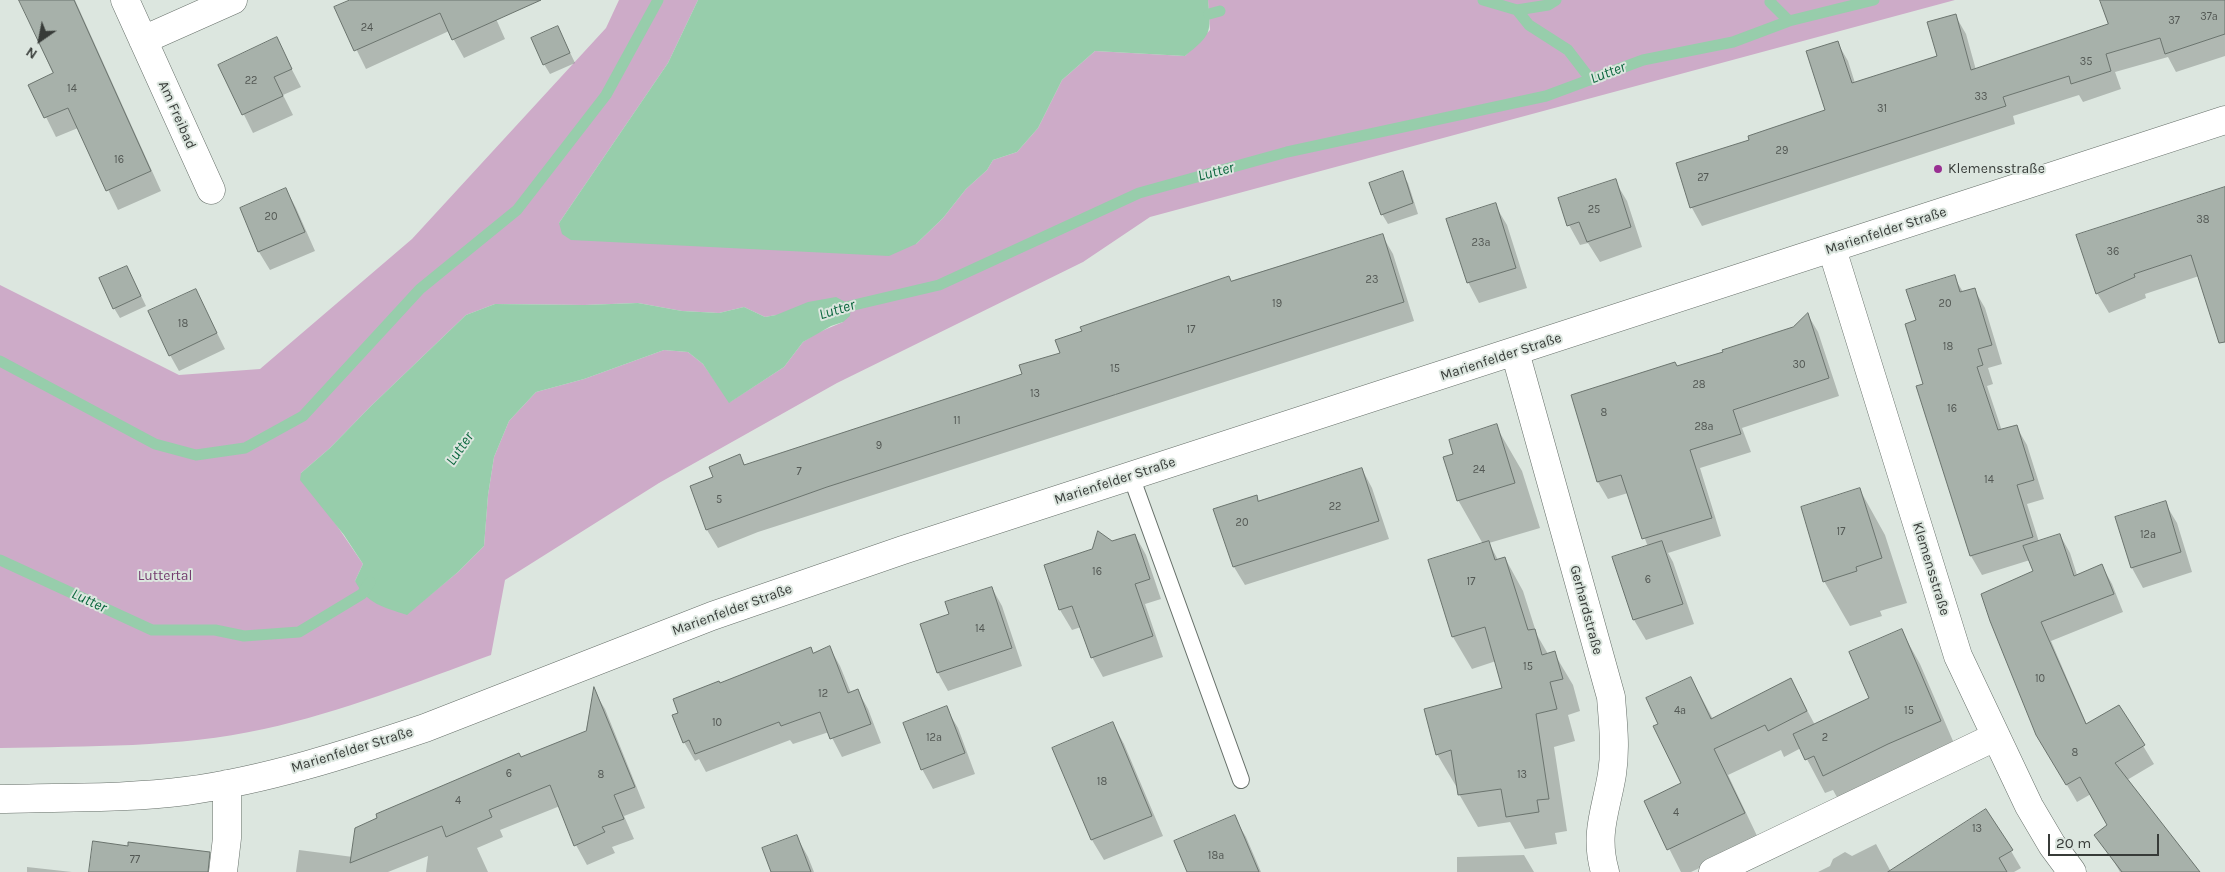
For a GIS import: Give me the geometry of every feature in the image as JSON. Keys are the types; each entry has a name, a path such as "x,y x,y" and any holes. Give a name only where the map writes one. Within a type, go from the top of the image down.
{"street":[{"name":"Am Freibad","path":"125,0 211,190"},
{"path":"143,40 233,0"},
{"name":"Marienfelder Straße","path":"0,799 185,791 227,784 322,761 378,744 425,728 712,616 903,550 2225,120"},
{"name":"Klemensstraße","path":"1832,249 1958,656 1995,737 2030,806 2052,845 2072,872"},
{"name":"Gerhardstraße","path":"1515,352 1611,698 1615,736 1612,774 1600,823 1601,860 1605,872"},
{"path":"1713,872 1995,737"},
{"path":"223,872 227,838 227,784"}],"lane":[{"path":"1130,476 1241,780"}],"green space":[{"name":"Luttertal","path":"619,0 698,0 668,63 559,223 916,244 943,218 966,189 987,170 993,160 1017,152 1038,128 1062,80 1095,51 1185,56 1210,30 1208,0 1955,0 1150,217 1083,262 837,383 659,483 505,580 491,655 351,705 264,729 199,740 166,743 0,748 0,285 179,375 260,369 412,239 606,28","holes":["638,303 682,311 719,313 744,307 765,317 776,315 843,322 817,333 803,342 784,367 730,402 703,364 688,352 664,350 584,379 536,392 509,421 494,457 488,495 484,546 458,572 407,614 355,581 363,564 301,473 330,448 466,315 495,304 585,305"]}],"water":[{"path":"698,0 1208,0 1209,27 1205,38 1185,56 1095,51 1062,80 1038,128 1017,152 993,160 987,170 966,189 943,218 916,244 889,256 571,240 562,234 559,223 668,63"},
{"path":"836,297 851,305 850,316 843,322 831,326 803,342 784,367 729,403 703,364 688,352 664,350 584,379 536,392 509,421 494,457 488,495 484,546 458,572 407,615 376,604 360,589 355,581 363,564 344,535 300,480 301,473 330,448 466,315 495,304 585,305 638,303 682,311 719,313 744,307 765,317 776,315 808,302"}],"building":[{"path":"19,0 74,0 151,171 106,191 68,108 44,118 28,85 53,73"},
{"path":"350,0 541,0 452,40 440,13 354,51 334,7"},
{"path":"2100,0 2225,0 2225,34 2165,54 2160,38 2106,54 2111,71 2071,84 2069,76 2003,97 2006,106 1690,208 1676,163 1749,140 1748,136 1825,110 1806,51 1838,41 1852,83 1937,56 1927,22 1956,14 1971,70 2108,24"},
{"path":"558,26 570,53 543,65 531,38"},
{"path":"277,37 292,69 274,77 283,96 242,115 218,65"},
{"path":"1403,171 1413,203 1381,215 1369,183"},
{"path":"1616,179 1631,227 1587,242 1579,222 1567,226 1558,198"},
{"path":"2225,187 2225,342 2219,343 2191,255 2134,274 2135,277 2096,294 2076,235"},
{"path":"286,188 305,232 258,252 240,208"},
{"path":"1496,203 1516,268 1467,283 1446,219"},
{"path":"1383,234 1404,302 827,487 706,530 690,486 713,477 709,467 740,454 744,465 1022,374 1019,365 1060,353 1055,340 1082,331 1080,327 1229,276 1231,281"},
{"path":"127,266 141,296 113,309 99,278"},
{"path":"1955,275 1960,292 1975,288 1992,345 1978,349 1983,365 1977,367 1998,430 2017,425 2034,480 2017,485 2033,537 1970,556 1916,386 1923,384 1905,324 1916,320 1906,290"},
{"path":"196,289 217,333 169,356 148,311"},
{"path":"1808,313 1829,378 1733,410 1741,434 1690,450 1712,518 1642,539 1621,475 1597,482 1571,395 1675,362 1677,366 1723,352 1722,350 1793,327"},
{"path":"1497,424 1515,483 1457,501 1443,457 1453,454 1449,440"},
{"path":"1362,468 1379,521 1233,567 1213,509 1257,495 1258,501"},
{"path":"1860,488 1882,558 1856,567 1857,571 1823,582 1801,507"},
{"path":"2166,501 2181,552 2131,568 2115,517"},
{"path":"1098,531 1112,541 1135,534 1150,579 1135,584 1153,636 1091,658 1072,606 1059,610 1044,565 1092,549"},
{"path":"2060,534 2074,576 2102,564 2114,594 2041,622 2086,724 2119,705 2145,745 2115,763 2200,872 2122,872 2094,835 2107,825 2080,777 2066,785 2036,735 1981,594 2033,571 2023,546"},
{"path":"1489,541 1495,560 1505,557 1528,630 1535,629 1542,655 1555,651 1563,679 1550,682 1557,709 1536,714 1549,799 1537,800 1539,812 1506,817 1501,789 1458,795 1451,750 1436,755 1424,709 1502,688 1485,627 1452,637 1428,560"},
{"path":"1662,541 1683,604 1633,620 1612,557"},
{"path":"992,587 1012,648 937,673 920,624 949,614 945,602"},
{"path":"1902,629 1941,721 1888,744 1823,776 1814,756 1805,760 1793,734 1869,698 1849,652"},
{"path":"830,646 848,693 858,689 871,724 830,739 820,712 781,726 779,722 695,754 689,740 683,743 672,715 678,713 673,699 719,681 720,683 811,647 813,653"},
{"path":"1691,677 1711,719 1791,678 1807,711 1768,731 1765,725 1714,749 1745,813 1667,850 1644,801 1681,783 1653,726 1658,724 1646,698"},
{"path":"594,687 635,787 614,795 624,819 602,827 605,832 574,846 550,785 489,810 492,817 446,837 442,826 350,863 355,828 377,818 376,814 519,753 521,757 586,731"},
{"path":"947,706 965,753 921,770 903,723"},
{"path":"1113,722 1152,816 1091,840 1052,748"},
{"path":"1986,809 2013,850 1999,858 2007,872 1888,872"},
{"path":"1235,815 1259,872 1187,872 1174,841"},
{"path":"797,835 811,872 771,872 762,848"},
{"path":"93,841 128,846 128,842 210,852 208,872 89,872"}],"waterway":[{"name":"Lutter","path":"0,361 155,444 196,455 245,448 303,416 420,289 517,210 606,95 658,0"},
{"path":"1483,0 1517,10 1529,25 1568,50 1591,80"},
{"path":"1517,10 1548,5 1556,0"},
{"name":"Lutter","path":"1771,0 1770,2 1789,21"},
{"name":"Lutter","path":"837,309 939,285 1139,193 1287,152 1546,96 1643,60 1733,42 1789,21 1874,0"},
{"path":"1209,14 1220,11"},
{"name":"Lutter","path":"0,560 152,630 215,630 244,636 299,632 362,594 370,582"}],"place":[{"name":"Klemensstraße","path":"1938,169"}]}
